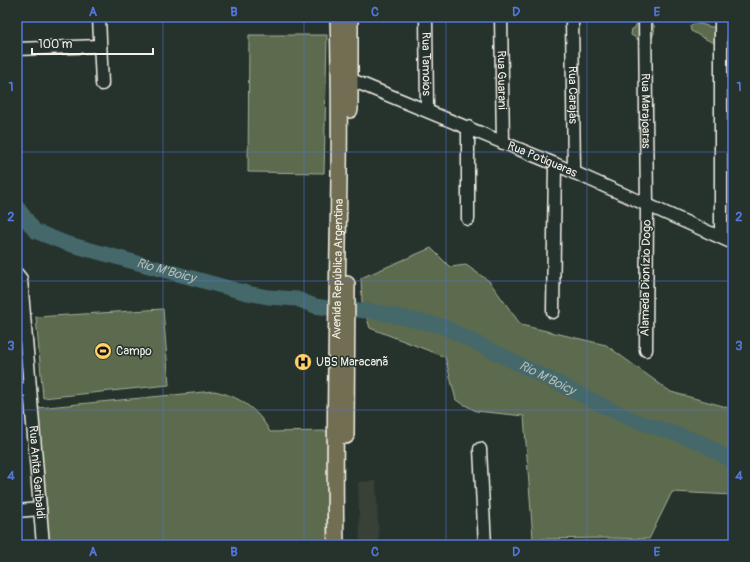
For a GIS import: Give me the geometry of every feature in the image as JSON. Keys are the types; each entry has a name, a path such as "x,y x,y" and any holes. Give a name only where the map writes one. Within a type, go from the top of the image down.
{"main road":[{"name":"Avenida República Argentina","path":"338,17 345,77 348,255 346,545"},
{"name":"Avenida República Argentina","path":"336,545 336,364 345,77 350,17"}],"street":[{"path":"98,17 102,84"},
{"name":"Rua Tamoios","path":"426,17 427,110"},
{"name":"Rua Guarani","path":"501,17 503,143"},
{"name":"Rua Carajás","path":"572,17 574,173"},
{"name":"Rua Marajoaras","path":"645,17 647,206"},
{"path":"721,17 721,237"},
{"path":"17,49 100,46"},
{"name":"Rua Potiguaras","path":"345,77 555,164 733,243"},
{"path":"468,127 468,219"},
{"path":"553,312 555,164"},
{"name":"Alameda Dionízio Dogo","path":"646,350 647,206"},
{"name":"Rua Anita Garibaldi","path":"19,277 30,389 42,545"},
{"path":"17,390 30,389"},
{"path":"480,449 485,545"},
{"path":"17,511 40,509"}],"shaded area":[{"path":"376,481 379,542 360,543 358,482"}],"green space":[{"path":"633,17 648,17 654,26 654,34 651,40 648,42 642,41 631,35 632,28 634,29 637,23"},
{"path":"728,18 733,18 731,42 720,44 715,43 691,31 690,26 693,24 715,27"},
{"path":"249,35 327,35 324,173 248,172"},
{"path":"431,248 450,267 466,265 489,281 521,325 606,345 671,392 733,410 733,495 672,492 649,539 533,539 524,416 476,411 456,400 445,357 370,328 362,303 361,278"},
{"name":"Campo","path":"163,309 169,385 43,398 36,317"},
{"path":"214,391 232,396 254,410 270,432 327,431 327,545 47,545 37,408"}],"waterway":[{"name":"Rio M'Boicy","path":"17,207 35,231 65,243 247,293 268,297 297,299 315,306 328,308"},
{"name":"Rio M'Boicy","path":"356,310 377,312 442,326 628,418 700,442 733,462"}],"place":[{"name":"Campo","path":"103,351"},
{"name":"UBS Maracanã","path":"303,362"}]}
